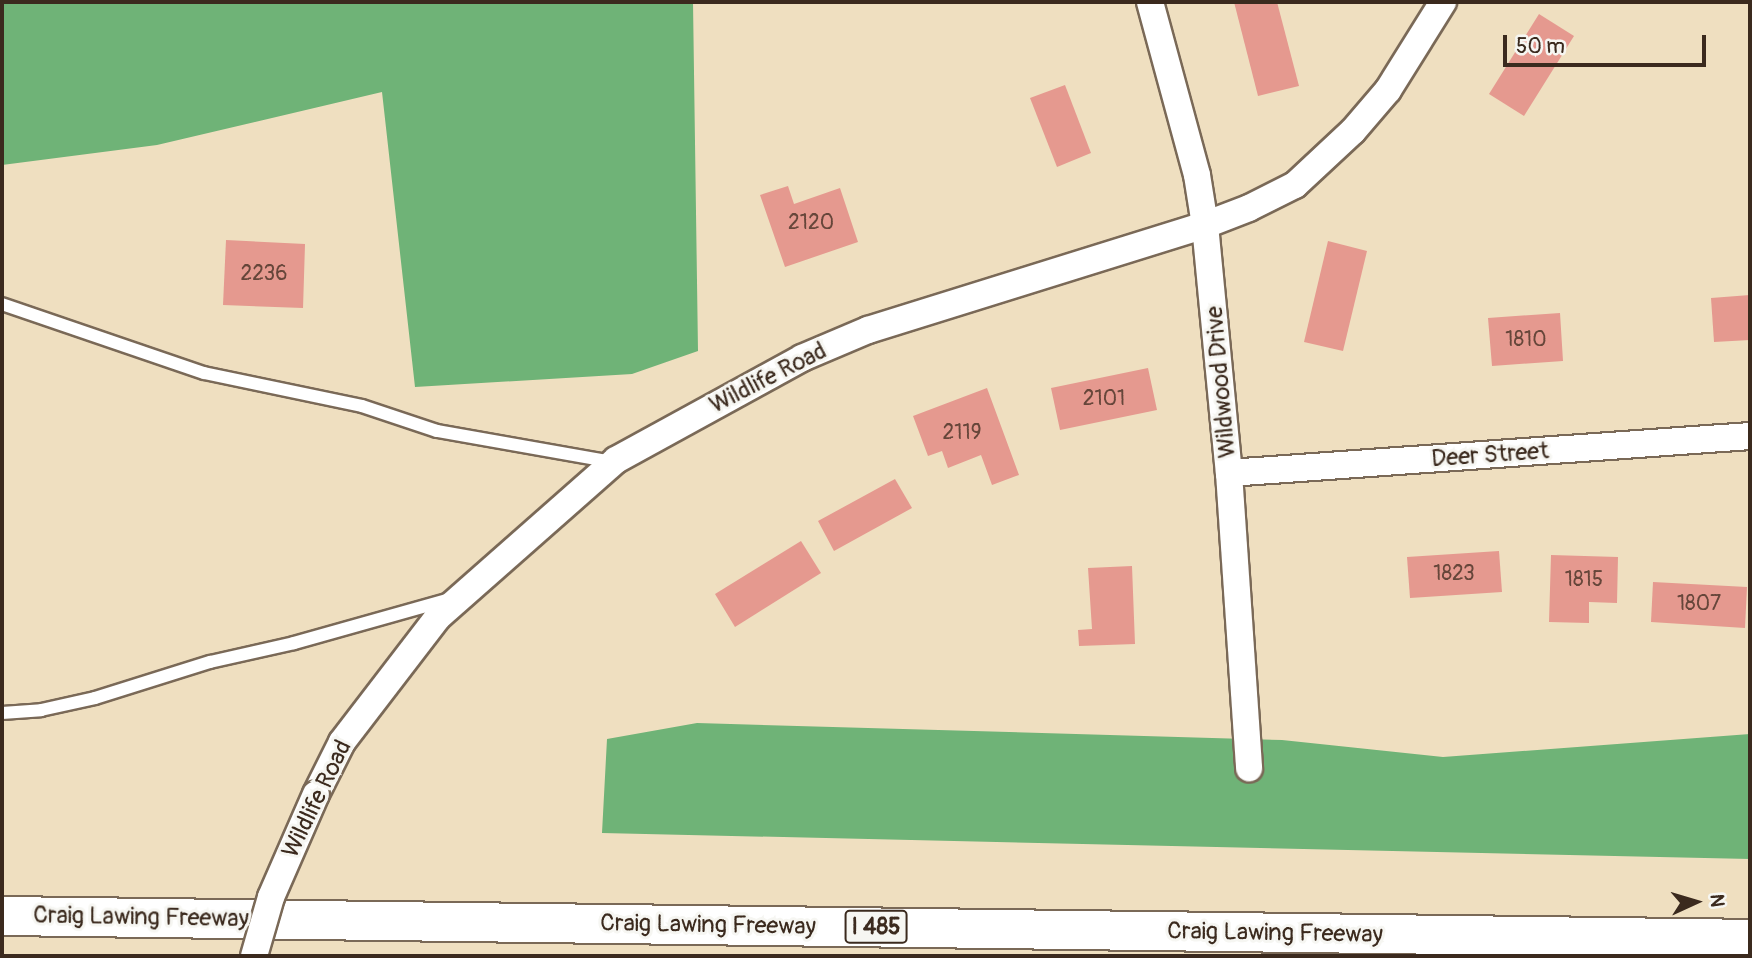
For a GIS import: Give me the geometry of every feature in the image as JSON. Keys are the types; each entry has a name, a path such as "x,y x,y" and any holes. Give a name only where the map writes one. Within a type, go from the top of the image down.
{"highway":[{"name":"Craig Lawing Freeway","path":"2,916 1750,939"}],"street":[{"name":"Wildwood Drive","path":"1150,2 1197,174 1205,225 1229,473 1249,768"},
{"name":"Wildlife Road","path":"254,956 271,897 342,742 437,618 613,462 802,358 868,330 1205,225 1249,208 1295,185 1311,173 1353,131 1388,90 1443,2"},
{"name":"Deer Street","path":"1229,473 1750,436"}],"lane":[{"path":"2,304 204,373 362,406 437,431 613,462"},
{"path":"2,713 41,710 94,698 210,662 294,643 460,596"}],"green space":[{"path":"2,2 693,2 698,351 632,374 415,387 382,92 157,145 2,165"},
{"path":"697,723 1282,740 1443,757 1750,734 1750,859 602,833 607,739"}],"building":[{"path":"1234,2 1277,2 1299,86 1258,96"},
{"path":"1539,14 1574,36 1524,116 1489,94"},
{"path":"1065,85 1091,153 1057,167 1030,98"},
{"path":"788,186 794,204 840,188 858,242 785,267 760,195"},
{"path":"226,240 305,244 303,308 223,305"},
{"path":"1328,241 1367,251 1343,351 1304,342"},
{"path":"1750,295 1750,340 1714,342 1711,298"},
{"path":"1560,313 1563,361 1492,366 1488,318"},
{"path":"1148,368 1157,410 1060,430 1051,388"},
{"path":"987,388 1019,475 992,485 981,455 948,468 942,451 928,456 913,416"},
{"path":"895,479 912,508 834,551 818,521"},
{"path":"801,541 821,573 735,627 715,594"},
{"path":"1499,551 1502,592 1410,598 1407,557"},
{"path":"1551,555 1618,557 1617,603 1589,602 1589,623 1549,622"},
{"path":"1132,566 1135,644 1079,646 1078,630 1092,629 1088,568"},
{"path":"1653,582 1747,587 1745,628 1651,622"}]}
